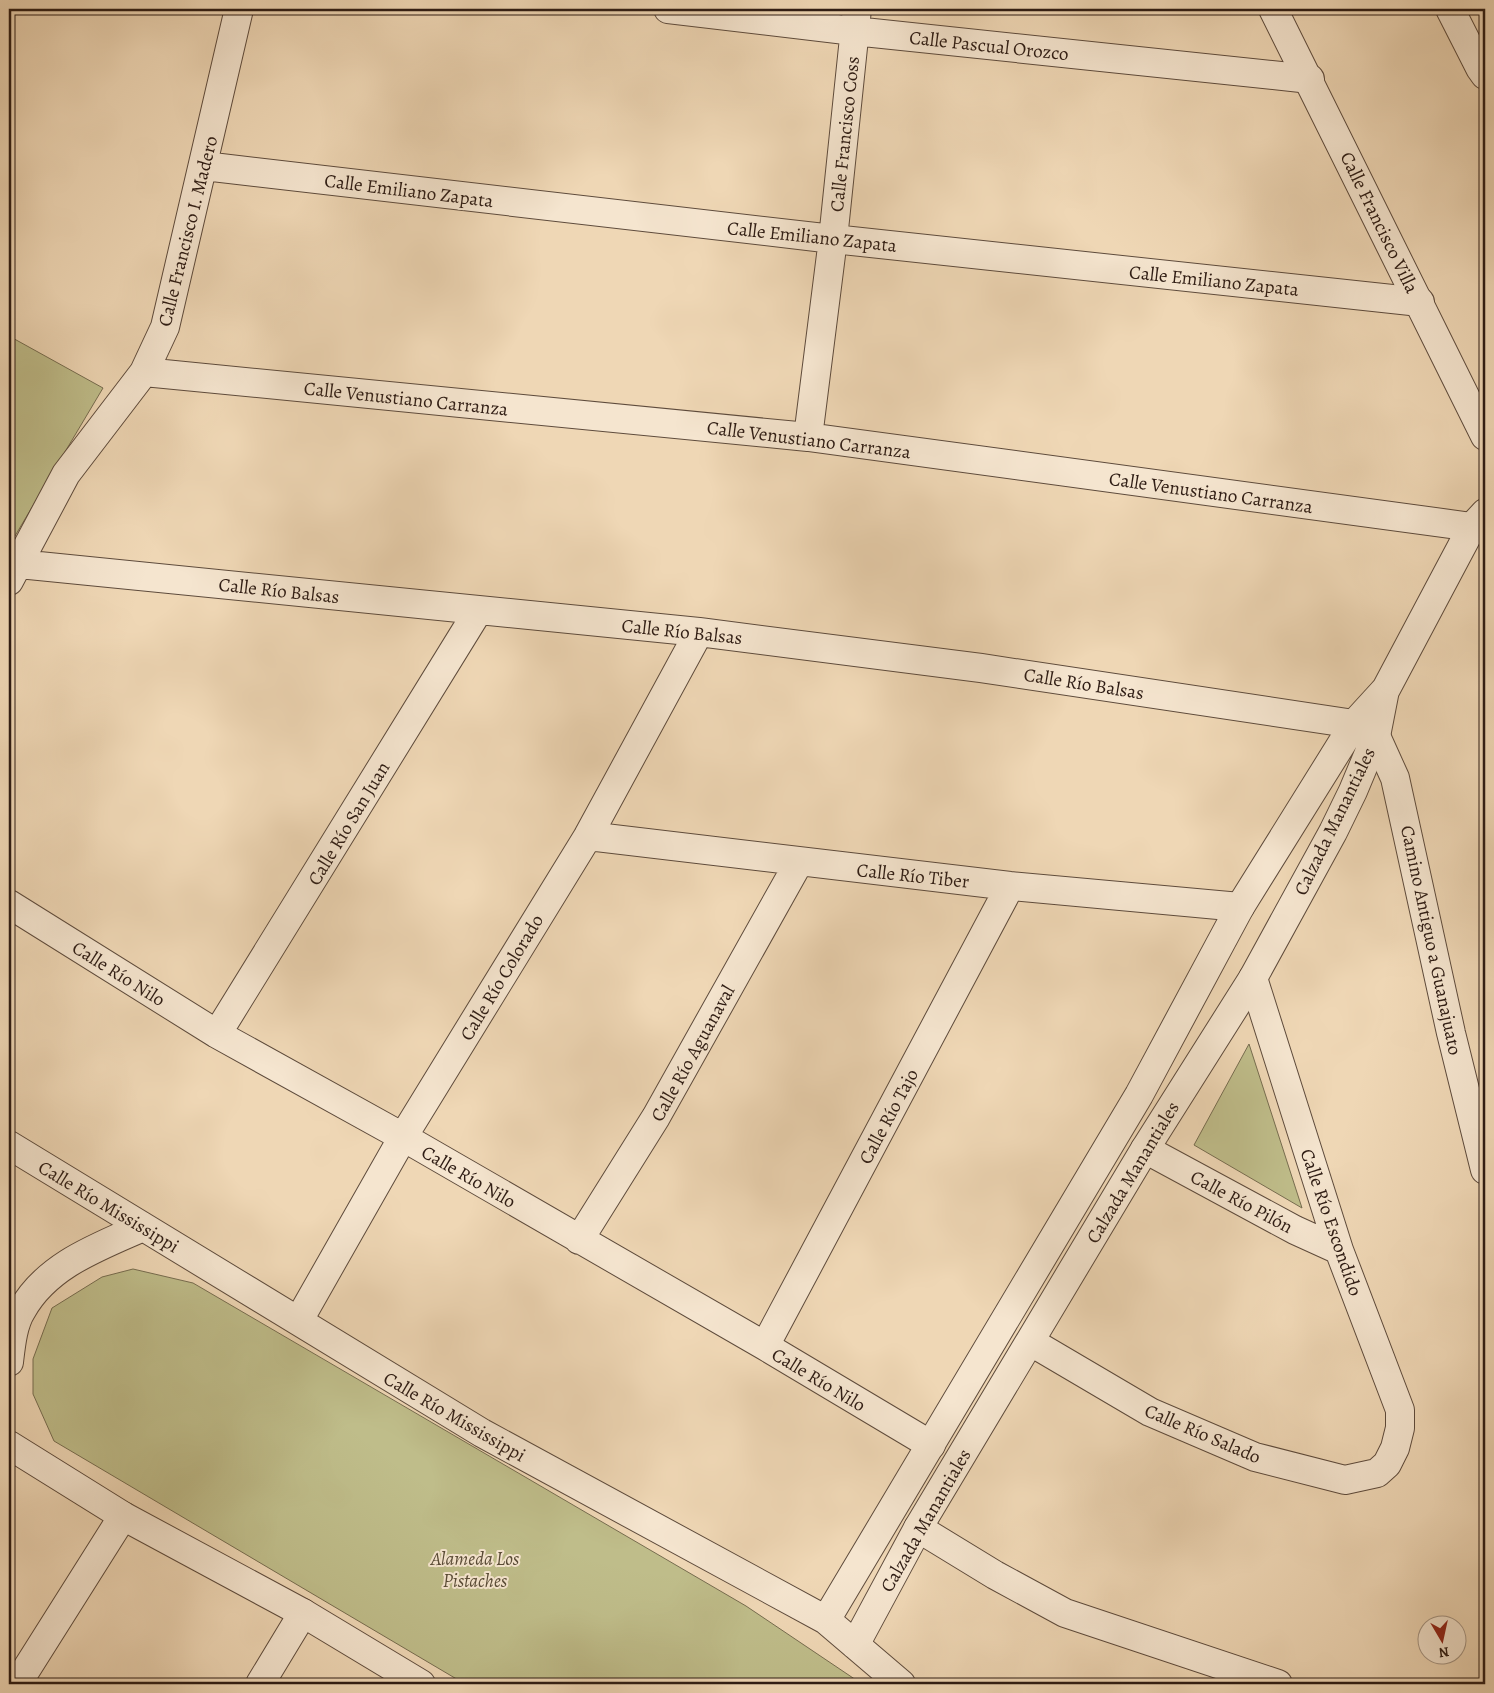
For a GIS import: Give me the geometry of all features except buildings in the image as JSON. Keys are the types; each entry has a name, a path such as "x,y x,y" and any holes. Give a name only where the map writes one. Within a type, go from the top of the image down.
{"street":[{"name":"Calle Francisco I. Madero","path":"12,568 66,474 144,372 165,327 239,9"},
{"name":"Calle Pascual Orozco","path":"668,9 856,20 1310,79"},
{"name":"Calle Francisco Villa","path":"1273,9 1310,79 1485,436"},
{"path":"1450,9 1485,75"},
{"name":"Calle Francisco Coss","path":"808,437 833,239 856,20"},
{"name":"Calle Emiliano Zapata","path":"204,166 833,239 1420,302"},
{"name":"Calle Venustiano Carranza","path":"144,372 808,437 1479,520"},
{"name":"Calzada Manantiales","path":"826,1620 1138,1095 1240,907 1365,730 1386,688 1479,520"},
{"name":"Calle Río Balsas","path":"12,568 699,632 981,668 1365,730"},
{"name":"Calle Río San Juan","path":"217,1034 478,611"},
{"name":"Calle Río Colorado","path":"299,1320 403,1137 588,836 699,632"},
{"name":"Calzada Manantiales","path":"855,1645 918,1528 1145,1149 1253,978 1333,832 1365,730"},
{"name":"Camino Antiguo a Guanajuato","path":"1365,730 1395,778 1451,1033 1485,1170"},
{"name":"Calle Río Tiber","path":"588,836 1010,886 1240,907"},
{"name":"Calle Río Aguanaval","path":"579,1240 656,1117 799,862"},
{"name":"Calle Río Tajo","path":"765,1346 1010,886"},
{"name":"Calle Río Nilo","path":"9,904 217,1034 403,1137 765,1346 931,1445"},
{"name":"Calle Río Escondido","path":"1253,978 1339,1250 1400,1410 1400,1428 1395,1448 1387,1464"},
{"name":"Calle Río Mississippi","path":"9,1145 482,1433 826,1620 901,1684"},
{"name":"Calle Río Pilón","path":"1145,1149 1295,1230 1339,1250"},
{"path":"9,1362 21,1311 36,1290 80,1254 143,1227"},
{"name":"Calle Río Salado","path":"1030,1342 1150,1412 1255,1457 1345,1480 1377,1473 1387,1464"},
{"path":"9,1445 123,1516 303,1613 421,1684"},
{"path":"17,1684 123,1516"},
{"path":"918,1528 995,1575 1065,1613 1278,1684"},
{"path":"260,1684 303,1613"}],"green space":[{"path":"737,9 849,9 847,22"},
{"path":"9,336 103,388 9,546"},
{"path":"1249,1044 1302,1208 1194,1145"},
{"name":"Alameda Los Pistaches","path":"133,1269 193,1283 746,1606 862,1684 465,1684 54,1441 33,1394 33,1359 52,1308 102,1277"}]}
